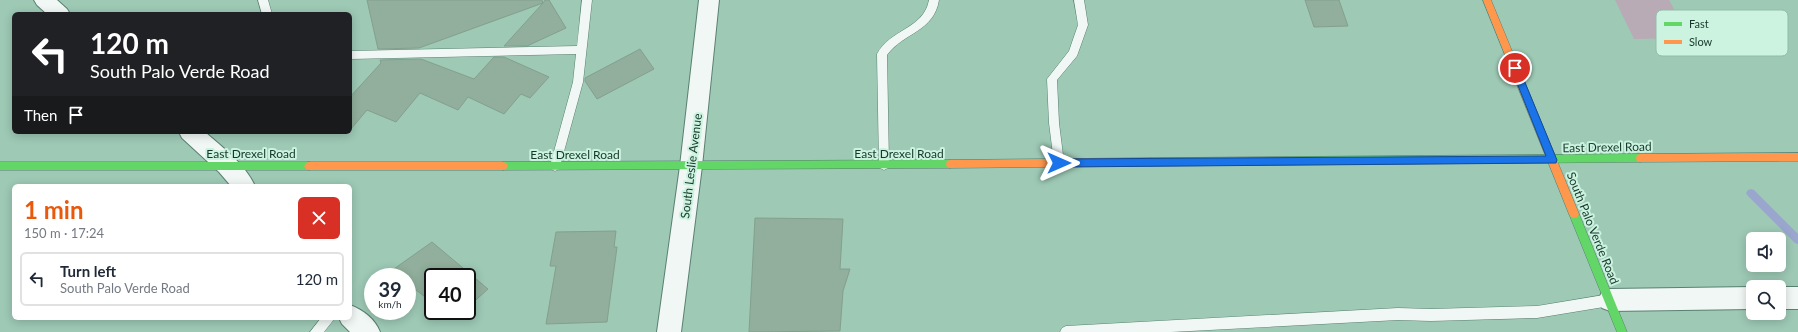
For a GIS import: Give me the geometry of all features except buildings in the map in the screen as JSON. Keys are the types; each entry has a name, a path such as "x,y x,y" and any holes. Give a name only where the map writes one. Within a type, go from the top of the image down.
{"street":[{"path":"44,0 58,12"},
{"name":"South Leslie Avenue","path":"669,332 691,166 709,0"},
{"name":"South Palo Verde Road","path":"1487,0 1622,332"},
{"path":"192,134 227,165 242,184"},
{"name":"East Drexel Road","path":"0,166 691,166 1798,157"},
{"path":"1610,300 1746,298"},
{"path":"1786,298 1798,298"},
{"path":"352,318 368,332"}],"lane":[{"path":"263,0 266,12"},
{"path":"555,166 578,82 587,0"},
{"path":"884,165 882,54 894,40 921,26 934,7 934,0"},
{"path":"1059,163 1054,123 1052,78 1073,53 1076,46 1083,25 1079,0"},
{"path":"352,55 581,50"},
{"path":"1066,332 1398,314 1431,315 1537,312 1610,300"},
{"path":"316,332 327,320"}],"shaded area":[{"path":"1615,0 1669,0 1675,10 1656,10 1656,39 1634,39"}],"waterway":[{"path":"1751,193 1798,240"}],"traffic: fast":[{"path":"1151,162 1640,158"},
{"path":"503,166 950,164"},
{"path":"0,166 309,166"},
{"path":"1574,214 1622,332"}],"traffic: slow":[{"path":"1487,0 1574,214"},
{"path":"1640,158 1798,157"},
{"path":"950,164 1151,162"},
{"path":"309,166 503,166"}],"route":[{"path":"1059,163 1552,160 1515,68"}]}
